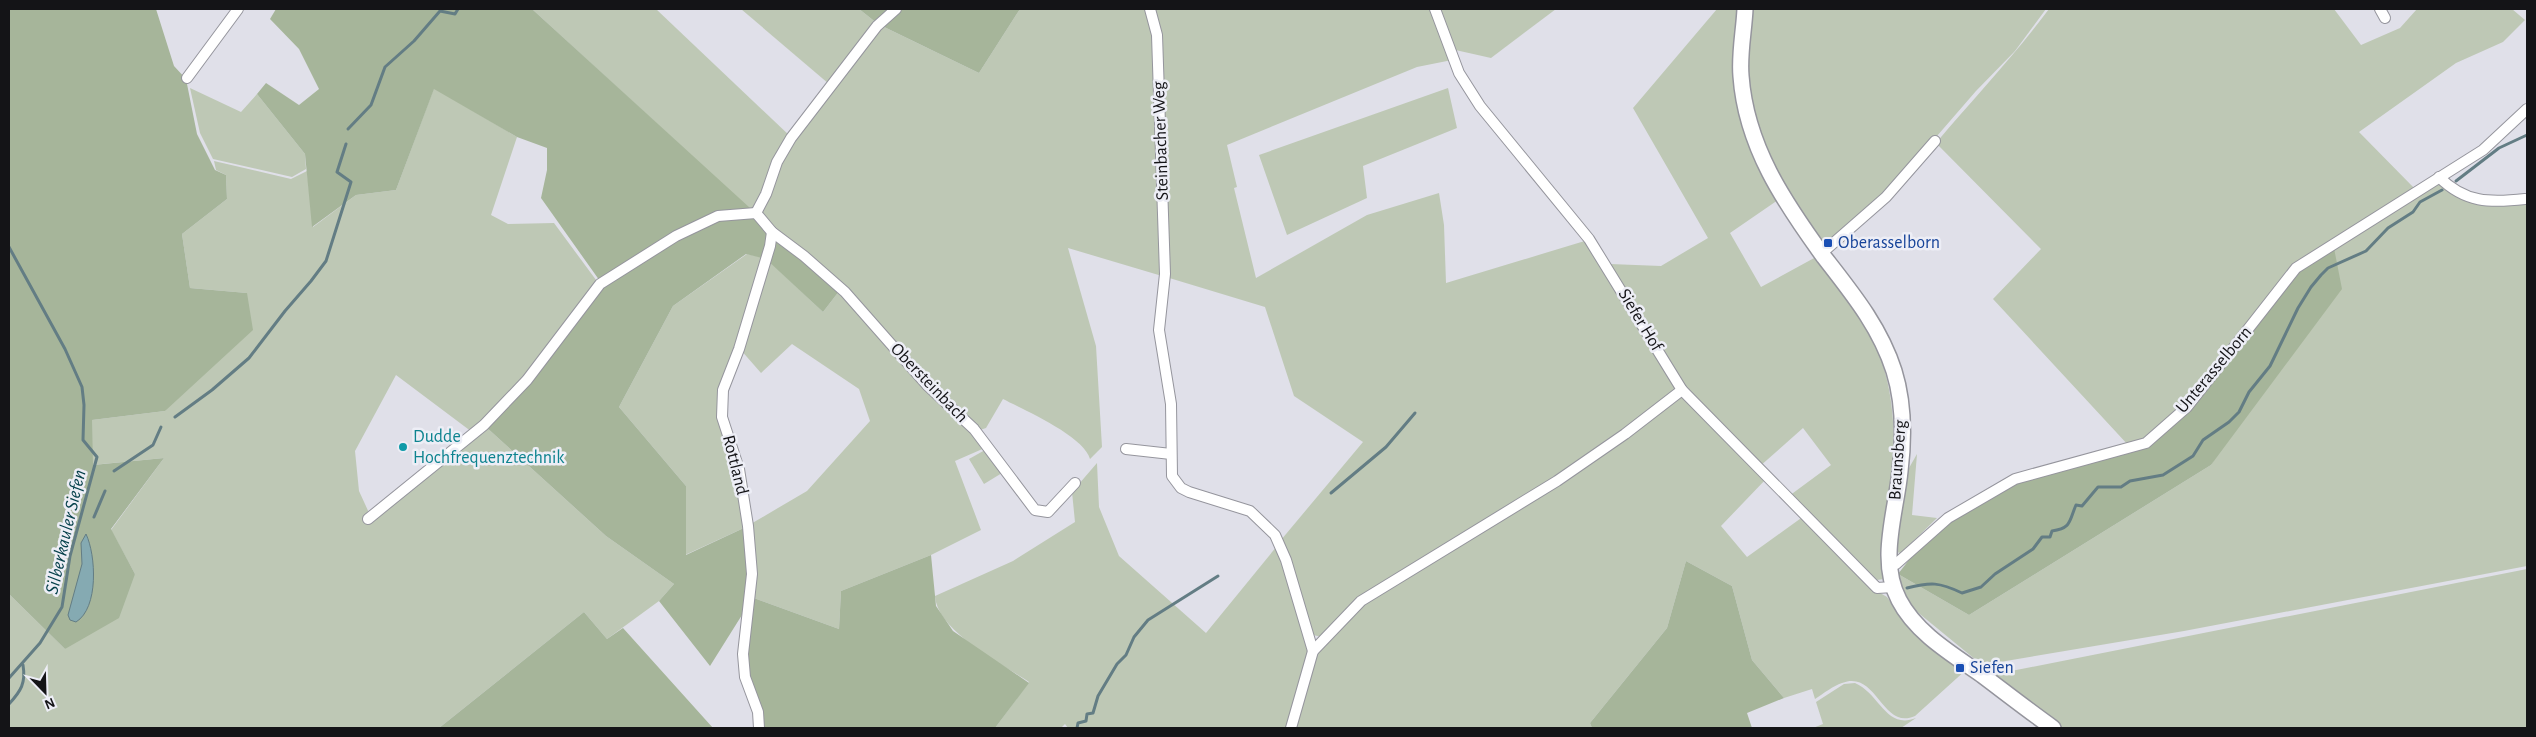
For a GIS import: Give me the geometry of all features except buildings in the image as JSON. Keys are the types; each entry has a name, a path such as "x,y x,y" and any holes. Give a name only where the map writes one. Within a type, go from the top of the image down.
{"main road":[{"name":"Braunsberg","path":"1746,9 1741,75 1749,126 1758,149 1778,190 1867,313 1888,354 1897,382 1902,416 1902,445 1890,541 1889,564 1893,587 1905,611 1926,634 2053,728"}],"street":[{"path":"187,78 238,9"},
{"path":"756,213 766,194 778,162 791,138 877,26 896,9"},
{"name":"Steinbacher Weg","path":"1150,9 1157,35 1165,274 1159,330 1171,404 1171,454"},
{"name":"Siefer Hof","path":"1435,9 1459,73 1480,106 1589,239 1682,390 1877,588 1893,587"},
{"name":"Unterasselborn","path":"1889,564 1896,564 1948,518 2015,479 2146,442 2188,406 2296,268 2483,150 2527,109"},
{"path":"1822,253 1886,197 1935,141"},
{"path":"2440,177 2453,190 2468,198 2511,201 2525,199"},
{"path":"756,213 772,232"},
{"path":"368,519 484,424 527,380 600,284 676,236 718,216 756,213"},
{"name":"Obersteinbach","path":"772,232 804,256 845,292 927,385 974,429 1035,510 1048,512 1075,483"},
{"name":"Rottland","path":"759,728 758,712 745,677 743,654 752,574 748,526 739,469 722,417 722,390 739,349 770,246 772,232"},
{"path":"1291,728 1313,651 1361,601 1557,481 1625,434 1682,390"},
{"path":"1126,449 1171,454 1172,476 1181,488 1250,511 1276,535 1286,560 1313,651"}],"green space":[{"path":"9,9 156,9 174,66 186,79 197,134 215,170 226,175 227,199 182,234 190,288 247,293 253,330 165,411 92,420 93,465 164,458 111,529 135,574 119,618 65,649 9,594"},
{"path":"276,9 532,9 840,290 823,312 766,259 746,254 673,306 619,407 686,486 686,555 746,527 751,576 747,607 710,666 659,601 674,584 606,536 485,426 602,284 541,198 547,170 547,148 517,137 434,89 396,190 356,195 312,227 305,154 257,94 266,83 299,105 319,89 299,49 270,19"},
{"path":"532,9 656,9 791,137 754,213"},
{"path":"741,9 859,9 878,24 829,84"},
{"path":"859,9 1020,9 979,73 878,24"},
{"path":"1020,9 1148,9 1155,35 1162,276 1068,248 1096,346 1102,447 1090,459 1077,441 1052,424 1003,399 986,428 980,430 959,414 846,291 772,231 758,213 779,163 880,25 979,73"},
{"path":"1152,9 1433,9 1452,60 1417,67 1227,145 1237,187 1234,188 1256,278 1367,215 1439,193 1444,225 1446,283 1588,240 1678,389 1624,433 1359,601 1322,637 1313,635 1281,540 1363,442 1294,396 1265,307 1166,277"},
{"path":"1437,9 1556,9 1491,58 1451,49"},
{"path":"1717,9 1739,9 1736,75 1778,200 1730,233 1761,287 1816,257 1866,325 1882,363 1889,391 1894,449 1893,478 1883,566 1884,579 1877,580 1789,496 1831,465 1803,428 1759,467 1683,389 1610,264 1661,266 1708,238 1633,108"},
{"path":"1752,9 2046,9 2015,51 1976,91 1885,196 1825,247 1785,186 1764,144 1757,122 1751,98 1748,66 1748,41"},
{"path":"2049,9 2334,9 2361,45 2400,28 2417,9 2512,9 2525,20 2503,42 2456,63 2359,132 2416,190 2294,267 2186,406 2145,441 2129,446 1993,299 2041,249 1936,143 2008,60"},
{"path":"190,88 241,112 257,94 305,154 306,169 292,177 213,159 200,133"},
{"path":"434,88 517,137 491,215 508,224 554,223 599,284 526,379 472,432 396,375 355,451 359,491 370,515 485,426 606,536 674,584 659,601 607,639 584,612 439,728 9,728 9,594 65,649 135,574 111,530 164,458 92,465 92,420 165,411 247,293 190,288 182,234 227,199 226,175 216,170 214,161 291,179 307,171 313,227 356,195 396,190"},
{"path":"1448,88 1457,128 1363,166 1367,198 1287,235 1259,155"},
{"path":"2439,179 2451,192 2526,201 2527,566 2184,631 1982,665 1910,606 1899,584 1898,574 1969,615 2211,465 2334,248"},
{"path":"2334,248 2342,289 2211,465 1969,615 1898,574 1919,547 1951,519 2016,482 2147,444 2188,407 2297,270"},
{"path":"747,254 765,258 722,390 746,527 685,555 686,486 619,407 673,306"},
{"path":"767,259 823,312 840,290 987,447 955,461 981,530 931,555 841,591 839,629 751,597 749,525 807,491 870,421 859,389 792,344 761,373 740,349"},
{"path":"1682,392 1767,478 1721,526 1747,557 1804,516 1875,590 1887,597 1900,615 1967,669 1915,716 1904,718 1895,715 1864,684 1854,681 1839,684 1815,699 1812,689 1784,698 1752,660 1732,586 1686,561 1667,628 1590,723 1592,728 1293,728 1315,652 1363,603 1559,483"},
{"path":"985,450 1002,473 984,484 969,459"},
{"path":"1917,454 1912,515 1937,518 1901,553 1895,552 1905,475"},
{"path":"1097,463 1099,507 1119,556 1206,633 1277,546 1310,650 1288,728 1068,728 1065,724 1061,728 995,728 1029,682 988,656 959,634 947,622 939,609 935,596 1013,561 1075,522 1072,492"},
{"path":"931,555 936,606 953,631 1029,683 995,728 761,728 747,675 751,597 839,629 841,591"},
{"path":"1686,561 1732,586 1752,660 1784,698 1747,713 1752,728 1592,728 1590,723 1667,628"},
{"path":"2527,569 2527,728 2061,728 1991,675"},
{"path":"584,612 607,639 623,628 713,728 439,728"},
{"path":"1855,683 1864,688 1890,715 1897,719 1916,718 1901,728 1813,728 1823,724 1816,702 1844,684"}],"water":[{"path":"86,534 92,555 92,594 89,605 76,622 70,620 68,615 82,564 81,543"}],"waterway":[{"path":"348,129 371,105 385,67 414,41 440,11 455,14 458,9"},
{"path":"2456,181 2499,148 2527,135"},
{"path":"175,417 212,390 249,358 326,261 351,182 337,172 346,144"},
{"path":"1907,588 1935,584 1962,593 1981,587 1995,574 2033,549 2042,537 2050,537 2052,531 2067,526 2076,505 2082,506 2098,487 2121,487 2130,481 2163,475 2193,456 2203,440 2229,422 2239,412 2249,392 2270,366 2298,308 2321,275 2328,268 2366,251 2388,228 2413,212 2420,202 2442,190"},
{"name":"Silberkauler Siefen","path":"9,247 65,349 82,387 84,405 83,440 97,457 70,556 62,607 40,643 9,678"},
{"path":"1331,493 1386,447 1415,413"},
{"path":"114,471 153,445 161,427"},
{"path":"94,517 105,491"},
{"path":"1077,728 1078,723 1086,721 1087,714 1093,713 1098,696 1117,664 1126,655 1134,637 1148,620 1218,576"},
{"path":"9,704 22,686 24,677 23,665"}],"place":[{"name":"Oberasselborn","path":"1828,243"},
{"name":"Dudde Hochfrequenztechnik","path":"403,447"},
{"name":"Siefen","path":"1960,668"}]}
